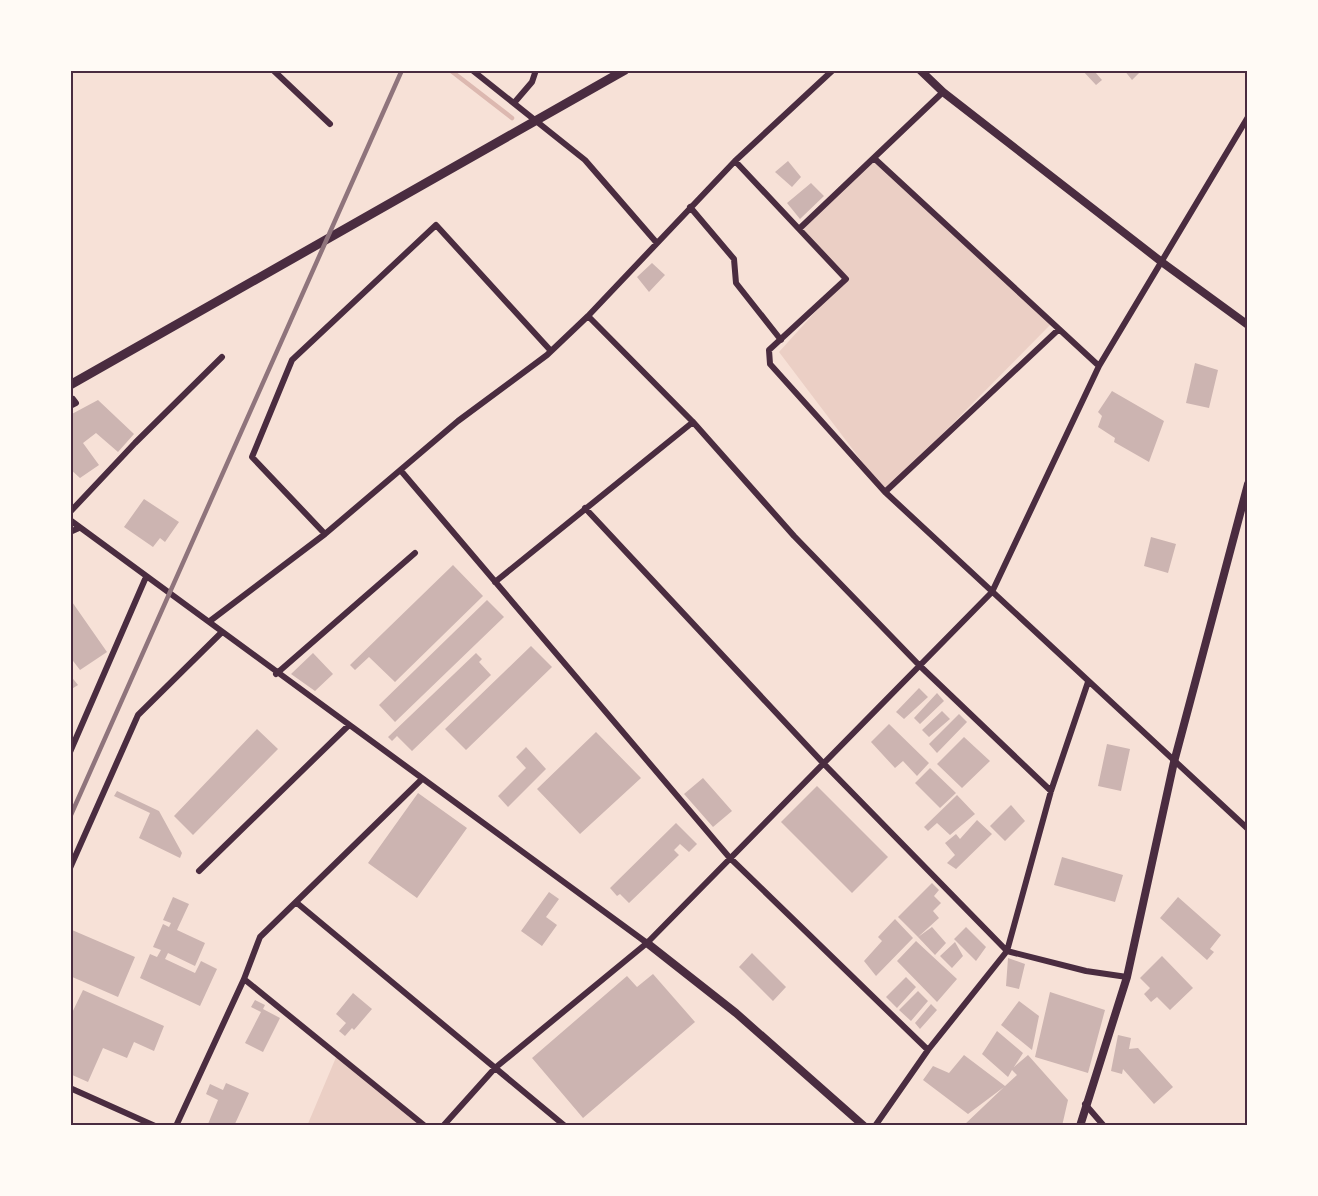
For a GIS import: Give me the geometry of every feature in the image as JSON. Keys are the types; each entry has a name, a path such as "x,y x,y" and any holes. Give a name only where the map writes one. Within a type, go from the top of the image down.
{"main road":[{"path":"70,385 625,70"}],"street":[{"path":"273,70 330,124"},
{"path":"472,70 585,160 656,242"},
{"path":"514,103 532,82 536,70"},
{"path":"210,621 325,534 402,472 458,421 551,351 588,316 735,161 833,70"},
{"path":"920,70 943,92 1163,263 1248,325"},
{"path":"799,229 943,92"},
{"path":"443,1125 495,1068 647,943 729,857 824,764 992,592 1099,366 1163,263 1248,117"},
{"path":"875,159 1099,366"},
{"path":"735,161 846,279 769,350 770,364 885,492 1248,829"},
{"path":"690,207 734,260 736,283 782,340"},
{"path":"325,534 252,457 292,360 436,225 551,351"},
{"path":"588,316 693,422 794,536 919,665 1051,792"},
{"path":"885,492 1059,329"},
{"path":"70,512 135,443 222,357"},
{"path":"70,406 76,403 73,399"},
{"path":"495,582 693,422"},
{"path":"402,472 729,857 928,1050"},
{"path":"1080,1125 1127,977 1174,762 1248,483"},
{"path":"585,508 824,764 1007,951 1086,971 1127,977"},
{"path":"70,520 146,578 210,621 276,674 647,943 736,1013 864,1125"},
{"path":"70,532 79,528"},
{"path":"276,674 415,553"},
{"path":"70,752 146,578"},
{"path":"70,868 138,715 222,632"},
{"path":"875,1125 928,1050 1007,951 1051,792 1088,682"},
{"path":"199,871 348,726"},
{"path":"176,1125 244,979 260,937 421,780"},
{"path":"297,903 565,1125"},
{"path":"244,979 425,1125"},
{"path":"70,1088 155,1125"},
{"path":"1085,1104 1104,1125"}],"shaded area":[{"path":"875,159 1052,323 885,492 779,352 845,279 799,229"},
{"path":"337,1055 425,1126 307,1126"}],"building":[{"path":"1082,70 1096,70 1095,72 1102,80 1096,85"},
{"path":"1124,70 1142,70 1132,80"},
{"path":"788,161 801,177 792,187 775,172"},
{"path":"811,183 824,196 800,219 787,203"},
{"path":"652,263 665,275 649,292 637,277"},
{"path":"1195,363 1218,370 1209,408 1186,403"},
{"path":"1112,391 1164,421 1149,462 1114,442 1115,438 1098,427 1102,416 1098,412"},
{"path":"98,400 134,434 118,452 96,433 83,443 99,465 80,478 70,469 70,415"},
{"path":"144,499 179,522 165,542 160,538 153,547 124,527"},
{"path":"1151,537 1176,544 1168,573 1144,566"},
{"path":"453,565 483,596 395,682 369,657 355,670 350,665"},
{"path":"70,599 107,652 80,670 70,657"},
{"path":"487,600 504,617 395,722 379,705"},
{"path":"531,646 552,667 466,750 445,729"},
{"path":"313,653 333,674 315,691 291,674"},
{"path":"476,653 482,659 479,662 491,675 412,751 397,736 392,741 388,737"},
{"path":"70,675 78,685 70,690"},
{"path":"919,688 928,697 904,719 896,712"},
{"path":"937,693 944,701 920,724 914,718"},
{"path":"942,711 950,719 929,737 922,730"},
{"path":"959,714 967,722 937,753 929,744"},
{"path":"889,724 929,763 917,776 903,761 895,768 871,742"},
{"path":"257,729 278,749 193,835 174,816"},
{"path":"596,732 641,778 580,834 537,789"},
{"path":"964,737 990,761 962,788 937,764"},
{"path":"1107,744 1130,749 1121,791 1098,786"},
{"path":"526,747 546,769 508,807 498,796 526,768 516,757"},
{"path":"930,768 956,793 940,808 915,783"},
{"path":"703,778 732,811 713,827 684,794"},
{"path":"817,786 888,857 852,893 781,822"},
{"path":"117,791 159,811 182,853 180,858 139,838 150,813 114,796"},
{"path":"418,793 467,828 417,898 368,863"},
{"path":"957,795 975,814 950,835 937,823 928,831 924,827"},
{"path":"1011,805 1025,821 1005,841 990,826"},
{"path":"977,820 992,834 956,869 947,863 955,855 945,843 956,834 960,839"},
{"path":"676,823 697,844 689,852 680,844 674,850 679,855 629,903 620,894 617,896 610,888"},
{"path":"1062,857 1123,875 1115,902 1054,885"},
{"path":"932,883 939,890 934,896 941,903 933,911 939,918 918,937 898,917"},
{"path":"549,892 559,899 546,917 557,925 542,946 521,931"},
{"path":"173,897 189,904 177,930 205,943 195,966 168,953 165,959 195,973 201,961 217,969 200,1006 140,978 150,954 157,957 161,950 153,947 163,924 169,927 171,923 163,920"},
{"path":"1178,897 1221,935 1210,949 1214,952 1207,960 1160,918"},
{"path":"895,919 913,938 876,976 864,961 882,941 878,937"},
{"path":"932,927 946,943 935,955 918,937"},
{"path":"966,927 986,947 976,961 954,939"},
{"path":"72,930 135,957 118,997 70,976"},
{"path":"916,941 957,979 937,1002 897,961"},
{"path":"955,942 963,956 952,968 940,956"},
{"path":"752,953 786,987 773,1001 739,967"},
{"path":"1162,956 1193,988 1170,1010 1157,997 1151,1002 1144,994 1150,988 1140,978"},
{"path":"1008,958 1025,964 1019,989 1006,986"},
{"path":"653,974 695,1022 583,1118 532,1058 627,976 637,987"},
{"path":"906,977 916,987 897,1008 886,997"},
{"path":"83,990 164,1026 154,1051 134,1042 127,1058 103,1048 88,1082 70,1074 70,1017"},
{"path":"918,991 928,1001 911,1021 899,1010"},
{"path":"1050,992 1105,1010 1088,1073 1035,1057"},
{"path":"353,993 372,1009 354,1030 352,1028 345,1036 339,1031 346,1023 336,1014"},
{"path":"255,1000 265,1005 263,1009 280,1018 263,1052 245,1043 261,1012 251,1007"},
{"path":"1019,1001 1039,1016 1032,1050 1001,1025"},
{"path":"931,1004 937,1010 920,1029 915,1023"},
{"path":"997,1031 1023,1053 1014,1067 1028,1055 1068,1100 1062,1126 963,1126 1004,1087 968,1114 923,1080 933,1066 949,1073 964,1055 1005,1086 1017,1075 1012,1070 1008,1077 982,1054"},
{"path":"1118,1035 1131,1038 1129,1049 1138,1048 1173,1087 1154,1104 1123,1069 1122,1074 1111,1071"},
{"path":"226,1083 249,1093 234,1126 212,1126 208,1124 218,1100 206,1094 210,1084 223,1090"}],"waterway":[{"path":"450,70 512,118"}],"railway":[{"path":"70,817 402,70"}]}
